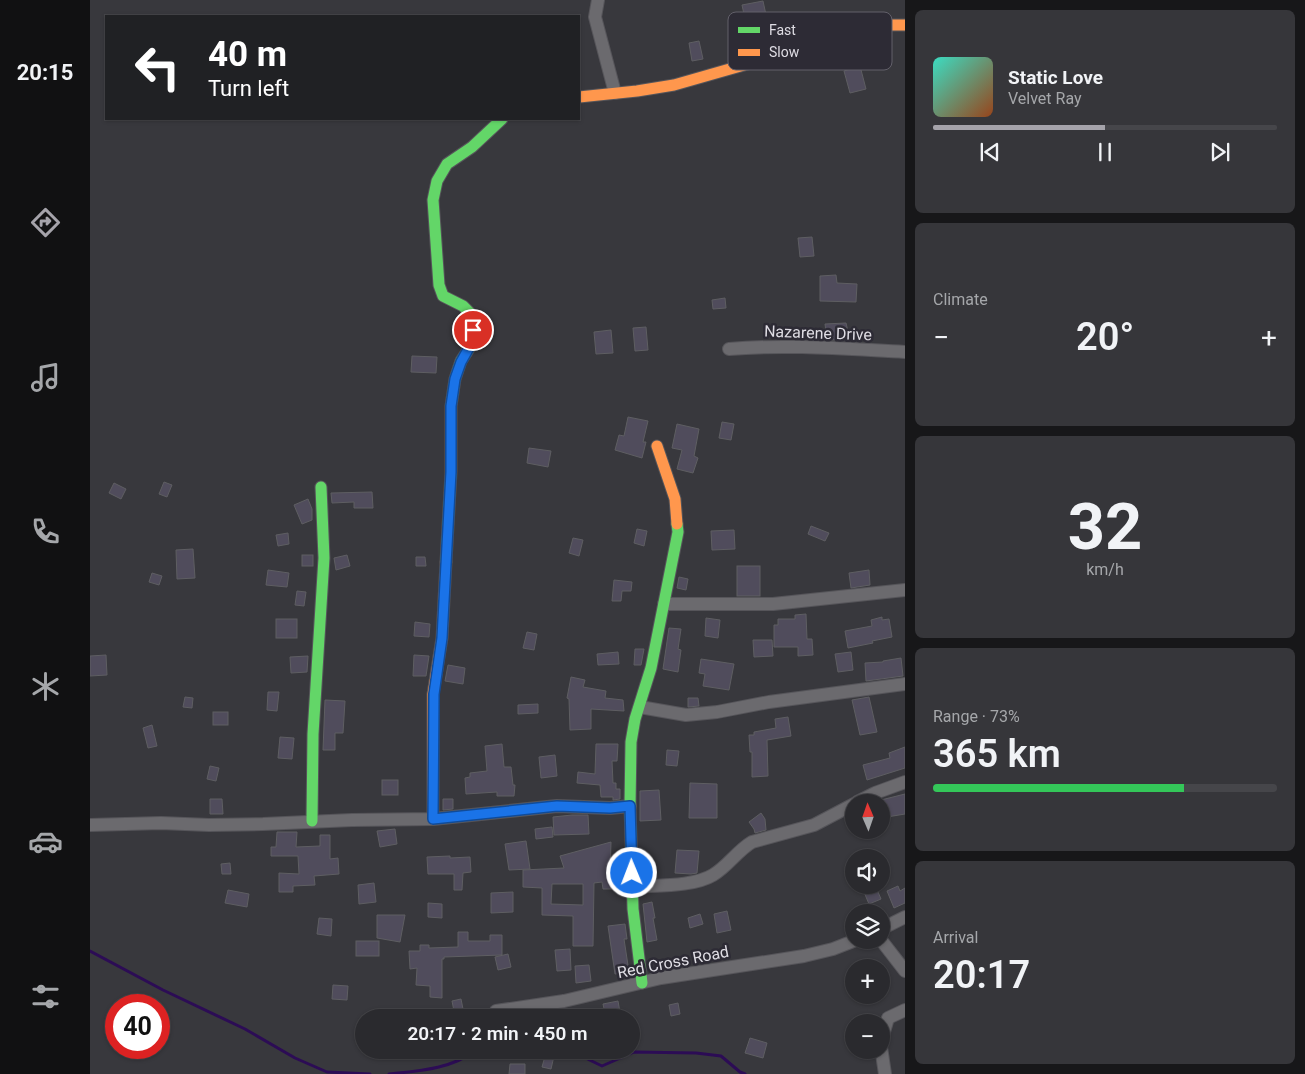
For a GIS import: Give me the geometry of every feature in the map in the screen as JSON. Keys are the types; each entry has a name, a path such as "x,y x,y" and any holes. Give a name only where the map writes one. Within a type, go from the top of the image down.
{"street":[{"path":"598,0 595,17 615,93"},
{"path":"892,24 905,25"},
{"path":"580,97 674,86 728,70"},
{"path":"433,819 434,694 442,638 451,472 451,406 455,379 461,362 470,346 473,330 472,315 463,306 443,296 439,284 433,200 437,181 447,164 472,147 501,120"},
{"name":"Nazarene Drive","path":"729,349 804,347 905,352"},
{"path":"642,983 633,909 630,806 631,742 635,719 651,668 678,532 675,499 657,446"},
{"path":"312,821 314,696 324,558 321,488"},
{"path":"664,604 773,604 905,590"},
{"path":"640,708 686,715 905,684"},
{"path":"873,794 905,782"},
{"path":"90,825 161,823 209,825 433,819 557,806 610,808 630,806"},
{"path":"633,887 702,880 714,874 743,847 752,842 814,824 845,808"},
{"path":"890,924 905,917"},
{"name":"Red Cross Road","path":"510,1009 564,1001 660,978 804,956 845,944"},
{"path":"888,949 905,971"},
{"path":"890,1017 905,1010"},
{"path":"883,1059 885,1074"}],"building":[{"path":"763,1 765,12 744,12 742,5"},
{"path":"699,41 703,59 692,61 689,43"},
{"path":"861,70 866,89 850,93 844,71"},
{"path":"812,237 814,256 800,257 798,238"},
{"path":"836,275 837,283 857,284 856,302 820,301 820,276"},
{"path":"725,298 726,308 713,309 712,300"},
{"path":"846,323 850,340 823,340 823,332 826,332 825,324"},
{"path":"646,327 648,350 635,351 633,328"},
{"path":"611,330 613,353 596,354 594,332"},
{"path":"412,356 437,357 436,373 411,372"},
{"path":"628,417 648,421 643,442 646,442 642,458 615,450 619,435 624,436"},
{"path":"722,422 734,424 731,440 719,438"},
{"path":"677,424 699,429 694,456 698,458 693,473 677,469 682,450 672,448"},
{"path":"529,448 551,451 548,467 527,463"},
{"path":"164,482 172,485 167,497 159,494"},
{"path":"114,483 126,489 121,499 109,493"},
{"path":"372,492 373,508 354,508 354,502 332,503 331,493"},
{"path":"308,499 312,509 312,520 302,524 294,505"},
{"path":"811,526 829,533 825,541 808,534"},
{"path":"637,529 647,531 644,546 634,543"},
{"path":"734,530 735,549 712,550 711,531"},
{"path":"288,533 289,544 278,546 276,535"},
{"path":"573,538 583,540 579,556 569,553"},
{"path":"193,549 195,578 177,579 176,550"},
{"path":"302,555 313,555 313,566 302,566"},
{"path":"347,555 350,566 336,570 334,558"},
{"path":"416,557 425,557 426,566 416,566"},
{"path":"737,566 760,566 760,596 737,596"},
{"path":"268,570 289,573 287,587 266,585"},
{"path":"869,570 870,585 851,588 849,573"},
{"path":"152,573 162,576 159,585 149,582"},
{"path":"679,577 688,579 686,590 677,588"},
{"path":"614,580 632,582 631,591 622,591 621,601 612,601"},
{"path":"297,591 306,592 304,606 295,605"},
{"path":"806,614 807,639 812,639 813,655 798,656 798,647 774,647 774,625 778,625 778,619 795,619 795,615"},
{"path":"882,617 882,620 889,619 892,637 848,648 845,631 872,626 871,620"},
{"path":"706,618 720,620 718,638 705,636"},
{"path":"276,619 297,619 297,638 276,638"},
{"path":"415,622 430,624 429,637 414,636"},
{"path":"669,628 681,629 678,649 681,650 678,672 663,669"},
{"path":"527,632 537,634 534,650 523,648"},
{"path":"753,640 772,640 773,656 754,657"},
{"path":"635,649 644,649 641,665 634,665"},
{"path":"618,652 619,664 598,665 597,654"},
{"path":"851,652 853,670 838,672 835,654"},
{"path":"106,655 107,675 90,676 90,656"},
{"path":"414,655 429,656 426,676 413,676"},
{"path":"308,656 307,672 291,673 290,657"},
{"path":"901,658 903,676 866,681 865,663"},
{"path":"701,659 734,664 729,690 703,686 705,674 699,673"},
{"path":"448,665 465,668 463,684 445,681"},
{"path":"571,677 585,680 583,687 606,691 605,698 623,700 624,711 591,709 591,729 570,730 569,699 567,698"},
{"path":"268,692 279,692 277,711 267,710"},
{"path":"185,697 193,698 192,708 183,707"},
{"path":"869,697 877,732 860,735 852,700"},
{"path":"688,698 698,698 699,706 688,707"},
{"path":"325,700 345,701 343,733 335,733 335,750 323,750"},
{"path":"538,704 538,713 518,714 518,705"},
{"path":"213,712 228,712 228,725 213,725"},
{"path":"788,717 791,736 767,740 768,776 752,777 752,752 750,752 749,735 754,735 754,732 776,728 775,719"},
{"path":"152,725 157,746 148,748 143,728"},
{"path":"280,737 294,738 292,759 278,758"},
{"path":"502,744 504,767 511,767 513,785 515,785 514,796 497,796 497,792 466,794 465,778 470,777 470,773 487,771 485,746"},
{"path":"596,744 618,744 617,761 612,761 613,783 616,783 616,789 620,789 620,799 613,800 613,797 601,797 600,785 577,783 578,772 595,774"},
{"path":"905,747 905,768 867,780 863,765 890,758 889,753"},
{"path":"667,750 679,751 677,766 666,765"},
{"path":"555,755 557,776 541,778 539,757"},
{"path":"210,766 219,768 216,781 207,779"},
{"path":"382,780 398,780 398,795 382,795"},
{"path":"690,783 717,784 717,818 689,818"},
{"path":"659,790 661,820 640,821 640,791"},
{"path":"905,794 905,814 890,816 890,798"},
{"path":"210,799 222,799 223,814 210,814"},
{"path":"443,799 453,799 453,809 443,810"},
{"path":"761,813 765,819 766,830 755,833 749,822"},
{"path":"588,815 589,834 554,835 553,817"},
{"path":"552,827 553,837 536,839 535,829"},
{"path":"395,829 397,844 380,847 377,831"},
{"path":"277,832 297,832 296,847 320,846 320,835 330,835 330,859 338,858 339,874 314,876 315,885 293,886 293,892 279,892 279,873 299,874 298,856 271,856 271,847 276,847"},
{"path":"526,841 530,869 509,870 505,844"},
{"path":"611,842 610,875 618,875 618,889 603,889 602,882 594,883 593,946 573,946 573,916 542,915 542,888 523,887 523,870 564,868 560,856","holes":["552,884 583,884 583,905 551,904"]},
{"path":"677,850 699,851 697,873 675,873"},
{"path":"450,856 450,858 470,857 471,872 463,873 462,890 454,890 454,874 428,874 427,857"},
{"path":"230,863 231,874 222,874 221,864"},
{"path":"374,883 376,902 359,904 358,885"},
{"path":"898,886 900,891 905,888 905,903 894,908 888,894 890,894 890,890"},
{"path":"228,890 249,894 247,907 225,903"},
{"path":"513,892 513,912 491,913 491,893"},
{"path":"865,894 879,894 881,899 869,904"},
{"path":"652,902 657,940 647,942 643,904"},
{"path":"428,903 442,904 442,918 428,917"},
{"path":"727,911 731,930 717,933 714,914"},
{"path":"700,914 703,924 690,928 688,918"},
{"path":"377,915 405,915 400,942 377,938"},
{"path":"319,918 332,919 331,936 317,934"},
{"path":"625,924 627,939 624,939 629,972 615,974 608,926"},
{"path":"458,932 468,932 468,941 490,941 490,935 502,935 502,955 444,957 442,959 442,998 430,997 430,986 416,985 417,968 410,969 409,951 420,951 420,945 429,945 429,948 458,947"},
{"path":"356,941 379,941 379,956 356,956"},
{"path":"570,949 571,970 557,971 555,950"},
{"path":"508,954 511,967 498,970 495,957"},
{"path":"589,965 591,981 576,983 575,966"},
{"path":"333,985 348,986 347,1000 332,999"},
{"path":"461,999 463,1009 454,1009 452,1001"},
{"path":"618,1001 619,1009 604,1009 603,1004"},
{"path":"678,1003 680,1014 671,1016 669,1005"},
{"path":"750,1038 767,1043 763,1058 745,1053"},
{"path":"544,1059 553,1059 551,1069 542,1067"},
{"path":"510,1064 525,1064 525,1074 509,1074"}],"waterway":[{"path":"90,951 163,990 245,1029 295,1058 327,1072 370,1074"},
{"path":"640,1052 696,1053 721,1056 745,1074"},
{"path":"389,1074 434,1068 460,1059"},
{"path":"588,1059 602,1066 618,1059"}],"traffic: fast":[{"path":"446,562 451,472 451,406 455,379 461,361 470,347 473,330 472,315 463,306 443,296 439,285 433,200 437,181 447,164 472,147 501,120"},
{"path":"312,821 313,734 324,558 321,487"},
{"path":"642,983 633,909 630,806 631,742 635,719 651,668 678,532 677,524"}],"traffic: slow":[{"path":"892,25 905,25"},
{"path":"580,97 674,85 728,69"},
{"path":"657,446 675,499 677,524"},
{"path":"433,819 433,694 442,638 446,562"}],"route":[{"path":"473,330 470,346 461,362 455,379 451,406 451,472 442,638 434,694 433,819 487,815 557,806 610,808 630,806 632,873"}]}
